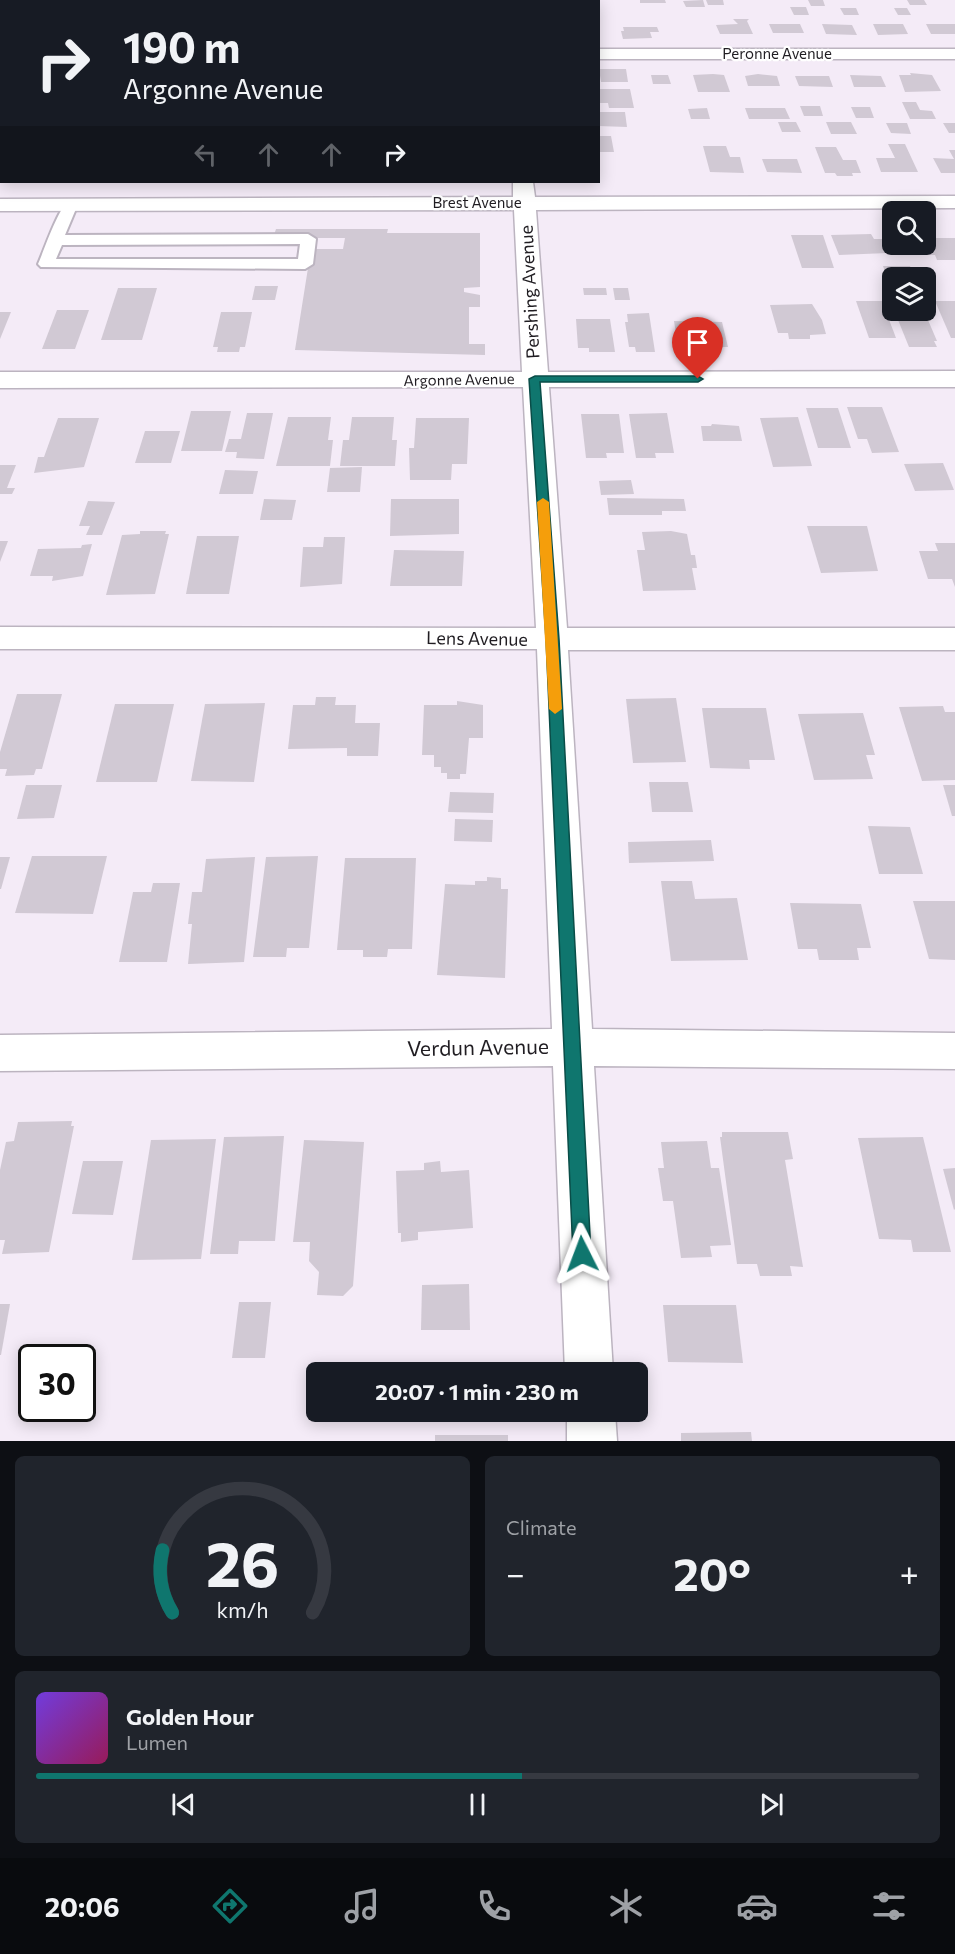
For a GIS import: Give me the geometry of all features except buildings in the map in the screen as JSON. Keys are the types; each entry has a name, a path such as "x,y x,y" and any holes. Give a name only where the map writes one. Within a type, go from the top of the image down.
{"street":[{"name":"Peronne Avenue","path":"600,54 955,54"},
{"name":"Brest Avenue","path":"0,205 524,192 955,202"},
{"name":"Pershing Avenue","path":"524,192 552,639 588,1362"},
{"name":"Argonne Avenue","path":"0,380 955,379"},
{"name":"Lens Avenue","path":"0,638 247,636 955,639"},
{"name":"Verdun Avenue","path":"0,1053 571,1047 955,1051"},
{"path":"591,1422 592,1441"}],"lane":[{"path":"55,240 308,239 305,264 46,264 55,240 71,204"}],"slow traffic":[{"path":"543,502 555,709"}],"route":[{"path":"582,1254 552,639 535,379 698,379"}]}
